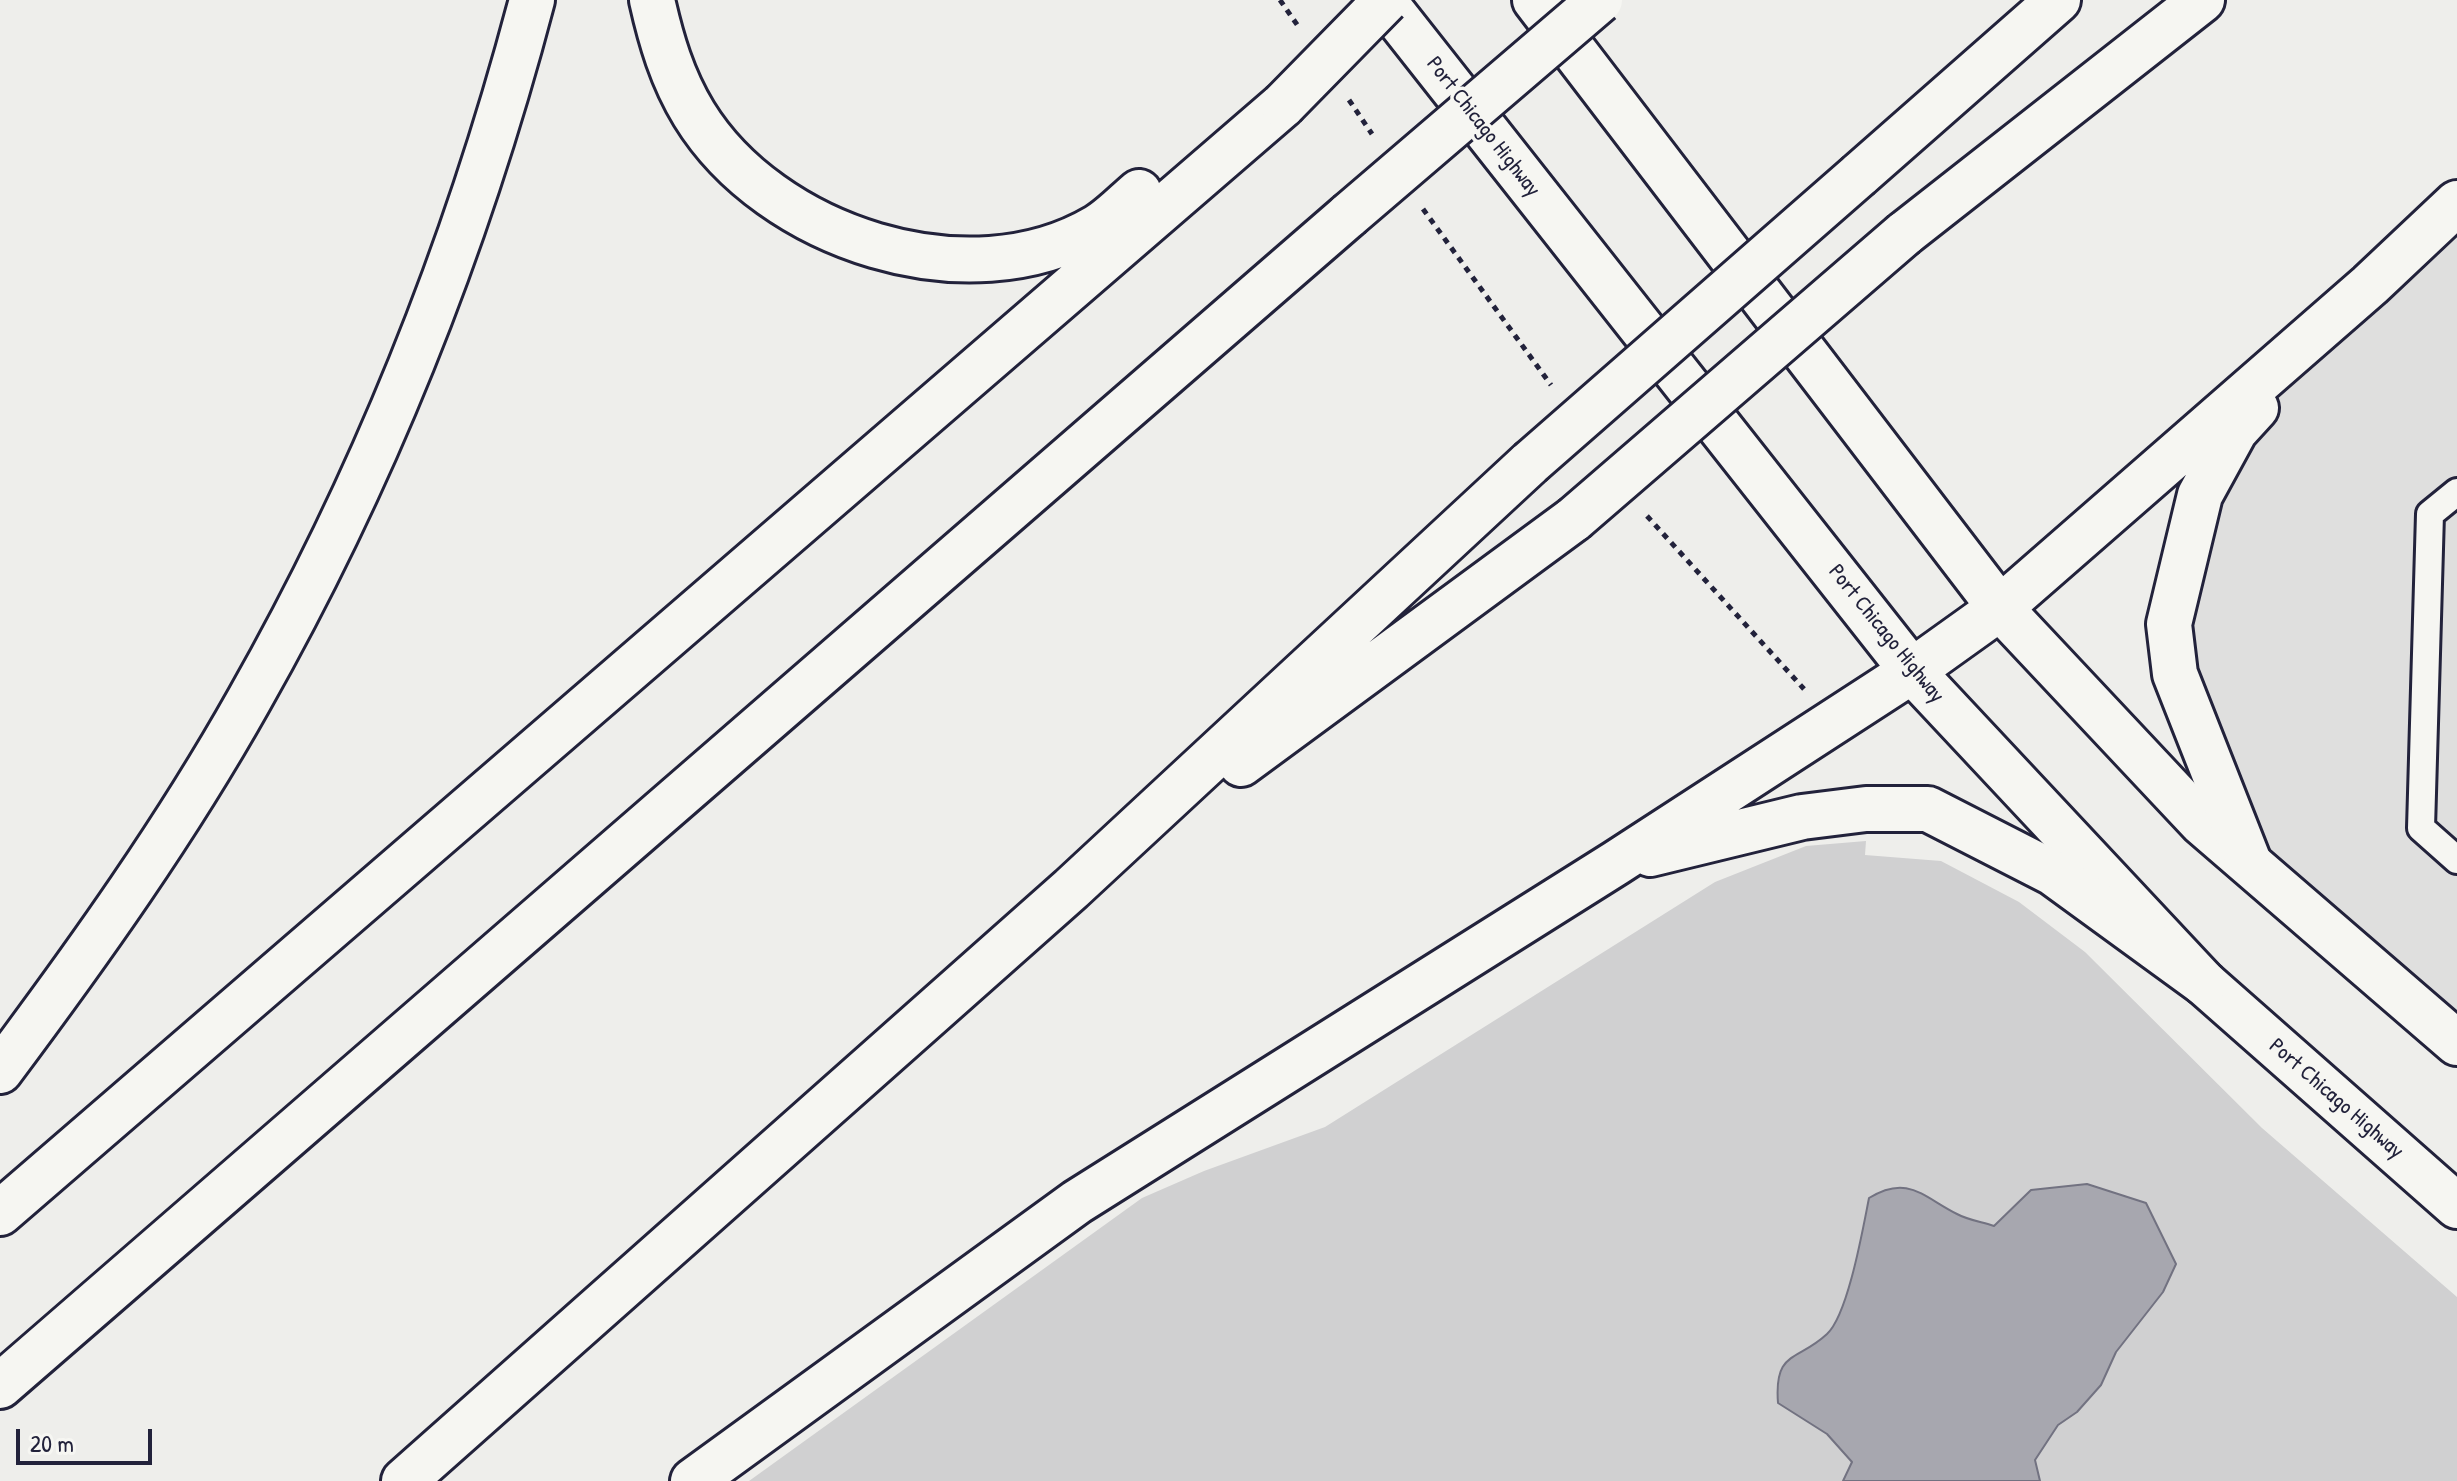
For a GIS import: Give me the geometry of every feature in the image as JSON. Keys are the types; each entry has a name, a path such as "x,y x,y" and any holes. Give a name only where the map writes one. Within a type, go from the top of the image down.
{"main road":[{"path":"0,1071 158,849 249,700 337,532 412,363 468,213 532,0"},
{"path":"652,0 664,53 694,115 734,163 787,207 844,234 922,259 969,261 1016,256 1097,227 1277,94"},
{"path":"0,1213 1385,0"},
{"name":"Port Chicago Highway","path":"1385,0 1912,671 2204,983 2457,1206"},
{"path":"1535,0 2000,608 2201,822 2457,1043"},
{"path":"0,1386 1600,0"},
{"path":"404,1481 1071,889 1530,463 2058,0"},
{"path":"1071,889 1574,519 1904,234 2202,0"},
{"path":"693,1481 1077,1202 1616,863 1912,671 2000,608 2370,285 2457,203"},
{"path":"2249,862 2175,674 2169,624 2200,495 2235,431 2370,285"},
{"path":"1616,863 1802,817 1866,809 1928,809 2053,873 2204,983"}],"lane":[{"path":"2457,492 2430,514 2421,828 2457,860"}],"path":[{"path":"1280,0 1307,39"},
{"path":"1342,91 1378,142"},
{"path":"1422,207 1552,386"},
{"path":"1645,514 1834,721"}],"shaded area":[{"path":"2457,203 2457,1043 2249,862 2175,674 2235,431"},
{"path":"1866,841 1865,855 1941,861 2019,902 2085,952 2262,1128 2457,1297 2457,1481 749,1481 1142,1198 1204,1171 1325,1127 1715,882 1806,846"},
{"path":"2087,1184 2146,1203 2176,1264 2163,1292 2116,1352 2101,1385 2077,1412 2058,1425 2035,1460 2040,1481 1843,1481 1852,1462 1827,1434 1778,1403 1778,1386 1784,1365 1816,1343 1835,1324 1854,1270 1869,1198 1883,1191 1905,1188 1961,1216 1994,1226 2031,1190"}]}
